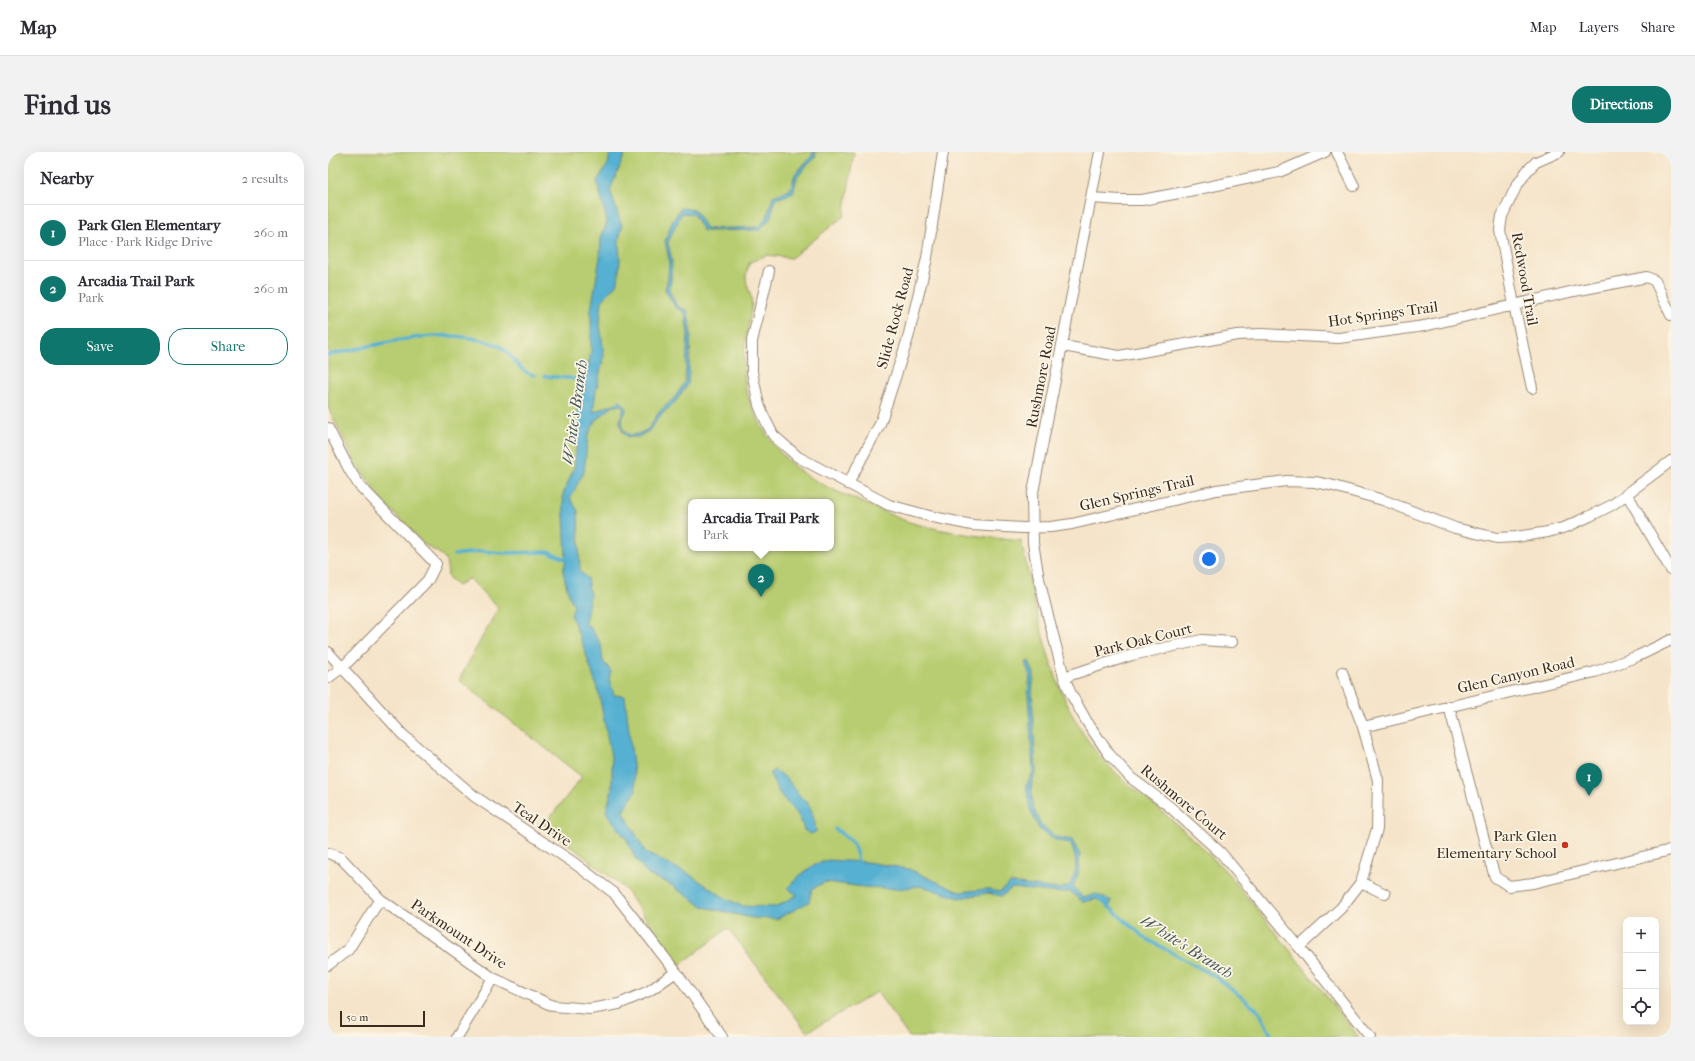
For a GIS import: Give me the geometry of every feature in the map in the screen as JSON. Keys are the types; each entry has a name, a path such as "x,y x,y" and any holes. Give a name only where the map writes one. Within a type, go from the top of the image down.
{"street":[{"name":"Slide Rock Road","path":"848,484 880,424 908,338 926,258 944,152"},
{"name":"Rushmore Road","path":"1046,608 1033,543 1032,497 1063,346 1100,152"},
{"path":"1092,198 1142,200 1184,192 1279,172 1325,152"},
{"path":"1337,152 1354,186"},
{"name":"Redwood Trail","path":"1532,388 1500,230 1502,216 1516,187 1527,170 1536,162 1559,152"},
{"name":"Glen Springs Trail","path":"769,271 752,341 752,372 758,405 774,435 798,457 848,484 889,505 933,517 972,525 1033,528 1050,527 1072,524 1130,509 1216,490 1286,481 1315,482 1330,485 1383,500 1455,528 1497,538 1516,537 1548,532 1566,527 1612,505 1671,461"},
{"name":"Hot Springs Trail","path":"1063,346 1119,356 1237,335 1261,334 1339,338 1424,326 1574,291 1647,277 1655,281 1671,315"},
{"path":"328,428 359,485 436,564 428,580 343,667 328,678"},
{"path":"1626,494 1671,570"},
{"name":"Rushmore Court","path":"1046,608 1064,677 1070,694 1087,722 1118,764 1131,778 1169,806 1221,853 1299,947 1370,1037"},
{"name":"Park Oak Court","path":"1064,677 1132,655 1202,640 1232,642"},
{"name":"Glen Canyon Road","path":"1363,727 1595,672 1638,656 1671,640"},
{"name":"Teal Drive","path":"328,652 403,735 474,796 574,863 614,893 676,972 722,1037"},
{"path":"1299,947 1341,908 1361,882 1377,829 1378,780 1363,727 1342,672"},
{"path":"1450,706 1487,851 1495,877 1504,883 1509,886 1533,883 1671,850"},
{"name":"Parkmount Drive","path":"328,854 341,858 380,899 493,978 553,1006 590,1009 619,1004 649,991 676,972"},
{"path":"1361,882 1385,894"},
{"path":"328,965 348,950 380,899"},
{"path":"456,1037 493,978"}],"green space":[{"path":"328,152 854,152 844,216 791,258 767,255 750,262 747,270 746,277 752,304 745,347 744,374 748,395 758,420 773,443 791,463 800,471 834,490 898,518 916,524 955,532 1021,541 1034,602 1051,663 1075,720 1092,746 1113,770 1183,830 1232,878 1359,1037 909,1037 877,992 807,1032 728,928 680,965 624,888 544,825 582,777 459,680 498,608 469,578 458,586 448,577 444,558 422,542 386,505 356,464 328,407"}],"water":[{"path":"610,152 626,152 610,190 622,226 619,241 620,260 618,282 602,301 600,323 604,355 593,412 621,401 627,408 622,420 623,430 629,435 638,434 648,429 659,412 675,397 685,382 688,334 685,313 675,307 665,290 668,278 669,260 665,241 672,222 681,208 695,210 706,229 759,227 767,217 773,196 790,190 795,174 812,156 813,152 816,152 815,157 797,177 793,193 776,199 770,219 760,230 703,231 693,214 682,213 668,242 672,261 669,290 677,306 688,311 691,335 688,384 676,401 661,415 649,431 638,437 627,437 622,430 620,423 624,407 620,405 612,407 596,420 588,435 584,472 570,498 578,511 580,571 587,578 590,596 585,623 591,628 601,644 603,661 611,671 609,679 614,695 625,696 636,791 623,811 646,853 689,874 722,896 741,906 776,907 797,895 787,888 799,876 815,864 828,860 867,862 909,869 959,892 987,889 1000,892 1010,883 1059,889 1069,886 1074,875 1076,865 1076,860 1070,843 1057,841 1039,829 1030,809 1026,786 1033,772 1028,694 1030,675 1025,663 1029,661 1034,674 1032,692 1036,771 1031,785 1033,807 1041,825 1056,837 1072,840 1080,855 1078,874 1073,887 1083,898 1096,894 1112,901 1110,905 1096,899 1083,902 1070,891 1061,893 1012,888 1002,896 988,893 959,898 921,886 898,889 864,887 825,882 812,889 809,902 777,919 752,918 704,907 666,882 648,875 635,858 627,840 606,812 612,789 612,762 599,694 584,648 571,615 574,606 569,596 563,572 566,559 563,494 574,468 578,431 577,407 582,395 591,352 591,310 600,257 601,238 607,222 597,181 608,164"},
{"path":"773,770 785,778 807,802 812,813 816,832 810,834 804,830 796,812 782,797 777,789 770,774"}],"waterway":[{"path":"328,355 391,341 434,336 455,336 476,339 502,347 518,366 535,375"},
{"path":"545,376 588,380"},
{"path":"454,555 482,551 503,553 548,552 569,560"},
{"path":"835,829 853,844 859,866"},
{"name":"White's Branch","path":"1100,899 1145,938 1216,977 1259,1011 1272,1037"}],"place":[{"name":"Arcadia Trail Park","path":"761,597"},
{"name":"Park Glen Elementary","path":"1589,796"},
{"name":"Park Glen Elementary School","path":"1565,845"}]}
